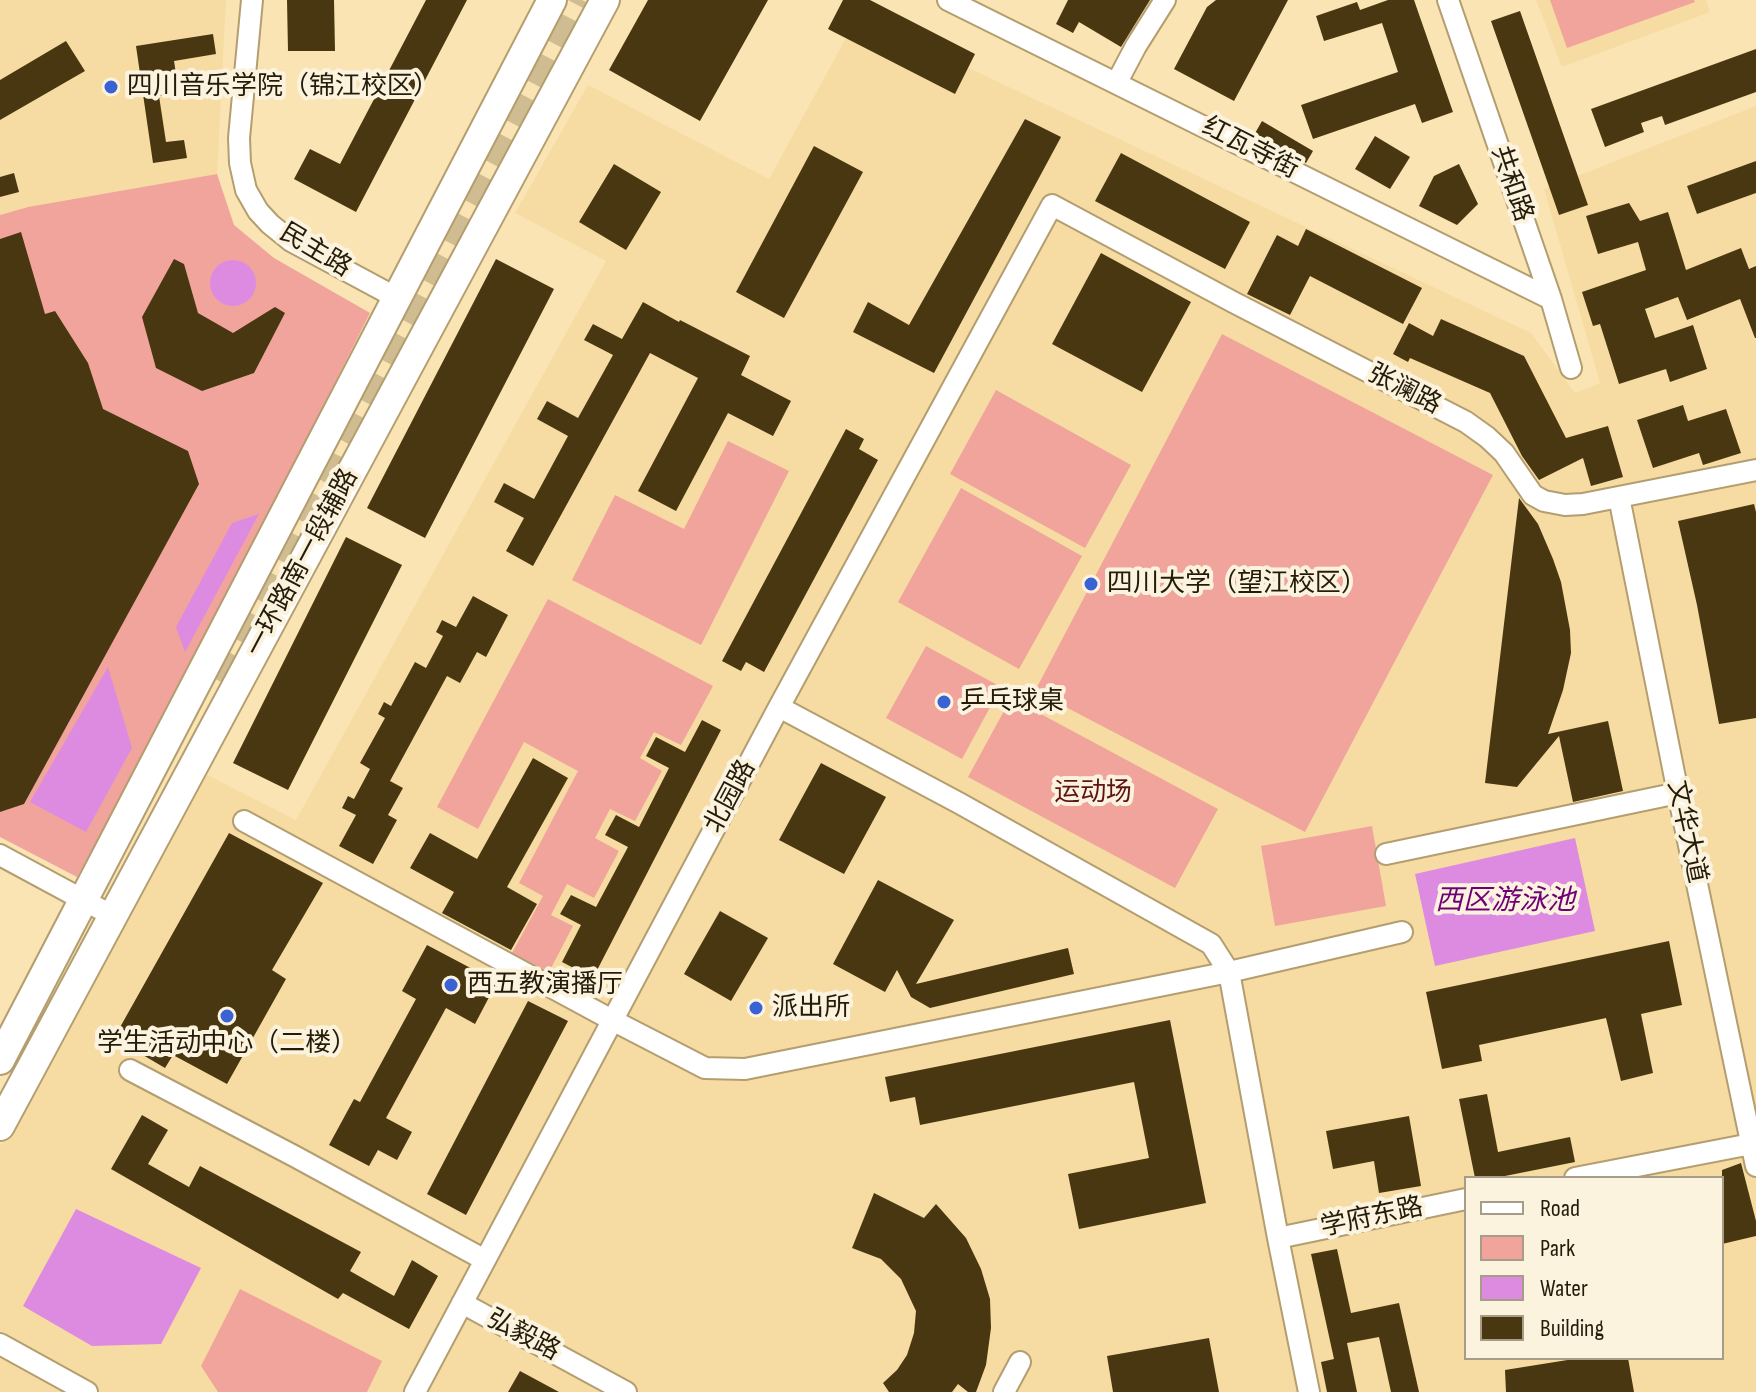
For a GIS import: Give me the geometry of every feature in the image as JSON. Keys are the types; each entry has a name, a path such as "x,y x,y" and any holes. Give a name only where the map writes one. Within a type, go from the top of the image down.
{"main road":[{"name":"一环路南一段辅路","path":"0,1060 552,0"},
{"name":"一环路南一段辅路","path":"0,1126 605,0"}],"street":[{"name":"民主路","path":"252,0 239,138 246,190 258,211 291,241 397,298"},
{"name":"红瓦寺街","path":"948,0 1551,299"},
{"path":"1117,82 1165,0"},
{"name":"共和路","path":"1448,0 1551,299 1571,368"},
{"name":"张澜路","path":"1052,205 1466,422 1504,453 1533,495 1544,501 1574,504 1756,470"},
{"name":"北园路","path":"415,1392 779,707 1052,205"},
{"name":"文华大道","path":"1619,497 1678,793 1754,1143 1756,1166"},
{"path":"779,707 959,803 1211,944 1229,972 1309,1392"},
{"path":"1386,854 1678,793"},
{"path":"244,821 705,1068 745,1069 1229,972 1402,932"},
{"path":"0,855 113,916"},
{"path":"130,1070 485,1260"},
{"path":"1585,1176 1754,1143"},
{"name":"学府东路","path":"1278,1238 1464,1199"},
{"name":"弘毅路","path":"462,1303 626,1392"},
{"path":"0,1344 87,1392"},
{"path":"1004,1392 1020,1362"}],"shaded area":[{"name":"四川音乐学院（锦江校区）","path":"0,0 226,0 217,174 28,207 0,215"},
{"path":"1536,0 1706,0 1710,12 1562,67"},
{"name":"四川大学（望江校区）","path":"858,16 1531,333 1575,393 1600,383 1544,189 1756,106 1756,1392 0,1392 0,1146 207,775 296,820 606,261 515,213 588,85 769,179"}],"green space":[{"path":"1550,0 1694,0 1695,2 1567,48"},
{"path":"217,174 234,225 274,258 370,313 165,720 77,877 0,837 0,215 28,207"},
{"name":"运动场","path":"1222,334 1493,475 1305,832 1035,691"},
{"path":"996,390 1131,465 1085,548 950,474"},
{"path":"728,441 789,471 701,645 572,580 615,495 684,529"},
{"path":"961,488 1082,556 1019,669 898,602"},
{"path":"548,599 713,686 681,745 654,732 640,758 662,771 635,821 610,809 595,838 619,851 594,898 567,884 551,915 573,926 549,972 512,953 543,896 519,883 578,771 524,742 478,829 437,807"},
{"name":"乒乓球桌","path":"926,646 1001,687 962,759 886,718"},
{"name":"运动场","path":"1011,698 1218,809 1175,888 968,777"},
{"path":"1372,826 1386,906 1275,926 1261,846"},
{"path":"240,1289 382,1361 367,1392 218,1392 201,1366"}],"water":[{"path":"233,260 249,267 256,283 249,299 233,306 217,299 210,283 217,267"},
{"path":"259,514 185,652 176,627 232,523"},
{"path":"108,667 132,748 86,832 30,802"},
{"name":"西区游泳池","path":"1575,838 1595,931 1435,966 1415,874"},
{"path":"76,1209 201,1268 161,1344 92,1346 23,1306"}],"building":[{"path":"287,0 334,0 335,51 288,51"},
{"path":"426,0 467,0 356,212 294,179 310,149 340,164"},
{"path":"648,0 768,0 700,121 609,70"},
{"path":"843,0 870,0 975,54 955,94 828,29"},
{"path":"1068,0 1150,0 1121,47 1079,22 1073,33 1056,24"},
{"path":"1216,0 1288,0 1234,101 1174,69 1207,7"},
{"path":"1388,0 1414,0 1453,112 1422,123 1415,104 1313,139 1301,105 1398,72 1382,23 1324,41 1316,16 1357,2 1360,10"},
{"path":"1520,11 1588,205 1559,215 1491,21"},
{"path":"213,34 216,54 174,61 179,93 159,96 166,142 184,140 187,158 153,163 136,46"},
{"path":"66,41 85,71 0,120 0,80"},
{"path":"1756,49 1756,92 1665,125 1662,116 1641,123 1644,132 1605,147 1591,109"},
{"path":"1025,119 1061,137 934,373 853,332 868,302 909,325"},
{"path":"1262,121 1313,151 1306,163 1254,135"},
{"path":"1375,136 1410,157 1390,189 1355,169"},
{"path":"814,146 863,172 784,318 736,292"},
{"path":"1121,153 1250,222 1225,269 1095,201"},
{"path":"1756,161 1756,193 1697,214 1687,186"},
{"path":"614,164 661,192 626,250 579,222"},
{"path":"1459,164 1478,204 1457,225 1419,206 1434,176"},
{"path":"14,173 19,192 0,197 0,177"},
{"path":"1629,203 1640,221 1668,212 1686,270 1741,248 1749,269 1756,266 1756,338 1740,299 1687,320 1678,297 1645,309 1655,338 1693,325 1707,369 1670,382 1666,369 1619,384 1600,324 1593,326 1582,292 1646,270 1638,242 1598,254 1586,216"},
{"path":"1306,229 1422,288 1403,324 1310,276 1290,315 1247,294 1277,235 1298,246"},
{"path":"21,232 45,314 55,311 88,363 103,409 188,451 199,484 24,804 0,812 0,239"},
{"path":"1101,253 1191,302 1142,392 1052,344"},
{"path":"174,259 184,264 198,313 233,333 275,307 285,313 254,373 202,391 156,368 142,317"},
{"path":"496,259 554,289 425,538 367,508"},
{"path":"643,302 750,356 741,375 791,401 773,436 728,413 676,511 638,491 698,378 650,353 533,566 506,551 524,518 494,502 504,483 534,499 568,436 537,419 547,401 578,418 613,355 584,340 593,324 622,339"},
{"path":"1441,319 1524,356 1566,438 1608,426 1623,477 1591,486 1583,458 1539,480 1522,456 1490,393 1410,358 1408,362 1393,354 1409,323 1433,336"},
{"path":"1683,405 1688,421 1726,409 1741,453 1703,465 1699,453 1653,468 1637,420"},
{"path":"846,429 864,439 859,449 878,460 764,672 746,662 741,671 722,661"},
{"path":"1519,498 1538,524 1553,559 1561,582 1570,630 1571,653 1563,690 1548,734 1608,721 1623,791 1573,802 1559,736 1517,787 1485,783"},
{"path":"1754,504 1756,718 1719,724 1678,521"},
{"path":"346,537 402,565 288,790 233,763"},
{"path":"473,596 508,615 486,657 477,652 460,683 447,676 390,781 403,788 388,815 397,820 373,864 339,846 356,815 342,808 348,796 354,799 370,769 360,763 385,718 378,714 384,702 391,706 415,662 426,668 443,636 436,632 442,620 456,627"},
{"path":"702,720 721,730 593,978 562,962 581,925 560,914 571,895 596,907 628,847 605,835 616,815 639,827 669,768 646,756 656,737 685,752"},
{"path":"533,758 568,778 507,887 537,904 511,950 442,913 454,892 410,868 430,833 477,859"},
{"path":"821,763 886,797 844,874 779,840"},
{"path":"229,833 323,883 272,970 286,979 227,1084 173,1055 165,1068 114,1038"},
{"path":"878,880 954,920 916,984 1068,948 1074,974 930,1008 911,997 897,970 885,992 833,964"},
{"path":"720,911 768,938 731,1001 684,974"},
{"path":"1669,941 1682,1005 1641,1014 1653,1073 1621,1081 1606,1018 1479,1045 1482,1061 1442,1069 1426,992"},
{"path":"427,945 497,982 475,1024 446,1008 386,1118 412,1132 397,1160 378,1150 369,1166 329,1145 354,1099 360,1102 416,999 402,991"},
{"path":"528,1001 568,1021 466,1215 427,1194"},
{"path":"1170,1020 1206,1203 1079,1229 1068,1174 1149,1158 1134,1082 920,1125 915,1097 890,1102 885,1077"},
{"path":"1487,1094 1498,1152 1570,1137 1575,1162 1505,1176 1475,1176 1459,1099"},
{"path":"142,1115 168,1130 148,1164 189,1187 200,1166 361,1252 350,1271 394,1296 412,1260 438,1276 409,1329 343,1293 338,1299 111,1169"},
{"path":"1409,1116 1421,1186 1379,1193 1374,1161 1333,1169 1326,1131"},
{"path":"1741,1163 1756,1221 1756,1236 1724,1244 1722,1170"},
{"path":"874,1193 924,1218 936,1204 966,1238 981,1269 990,1299 991,1328 986,1365 976,1392 968,1392 958,1384 952,1392 889,1392 883,1383 907,1355 914,1333 916,1311 901,1279 881,1259 852,1248"},
{"path":"1337,1249 1351,1313 1399,1303 1419,1392 1391,1392 1379,1337 1347,1343 1357,1392 1327,1392 1321,1362 1334,1359 1311,1254"},
{"path":"1209,1338 1219,1392 1113,1392 1107,1356"},
{"path":"1568,1360 1628,1360 1634,1392 1506,1392 1505,1370"},
{"path":"520,1371 559,1392 508,1392"}],"tunnel":[{"path":"223,683 582,0"}],"place":[{"name":"四川音乐学院（锦江校区）","path":"111,87"},
{"name":"四川大学（望江校区）","path":"1091,584"},
{"name":"乒乓球桌","path":"944,702"},
{"name":"西五教演播厅","path":"451,985"},
{"name":"派出所","path":"756,1008"},
{"name":"学生活动中心（二楼）","path":"227,1016"}]}
